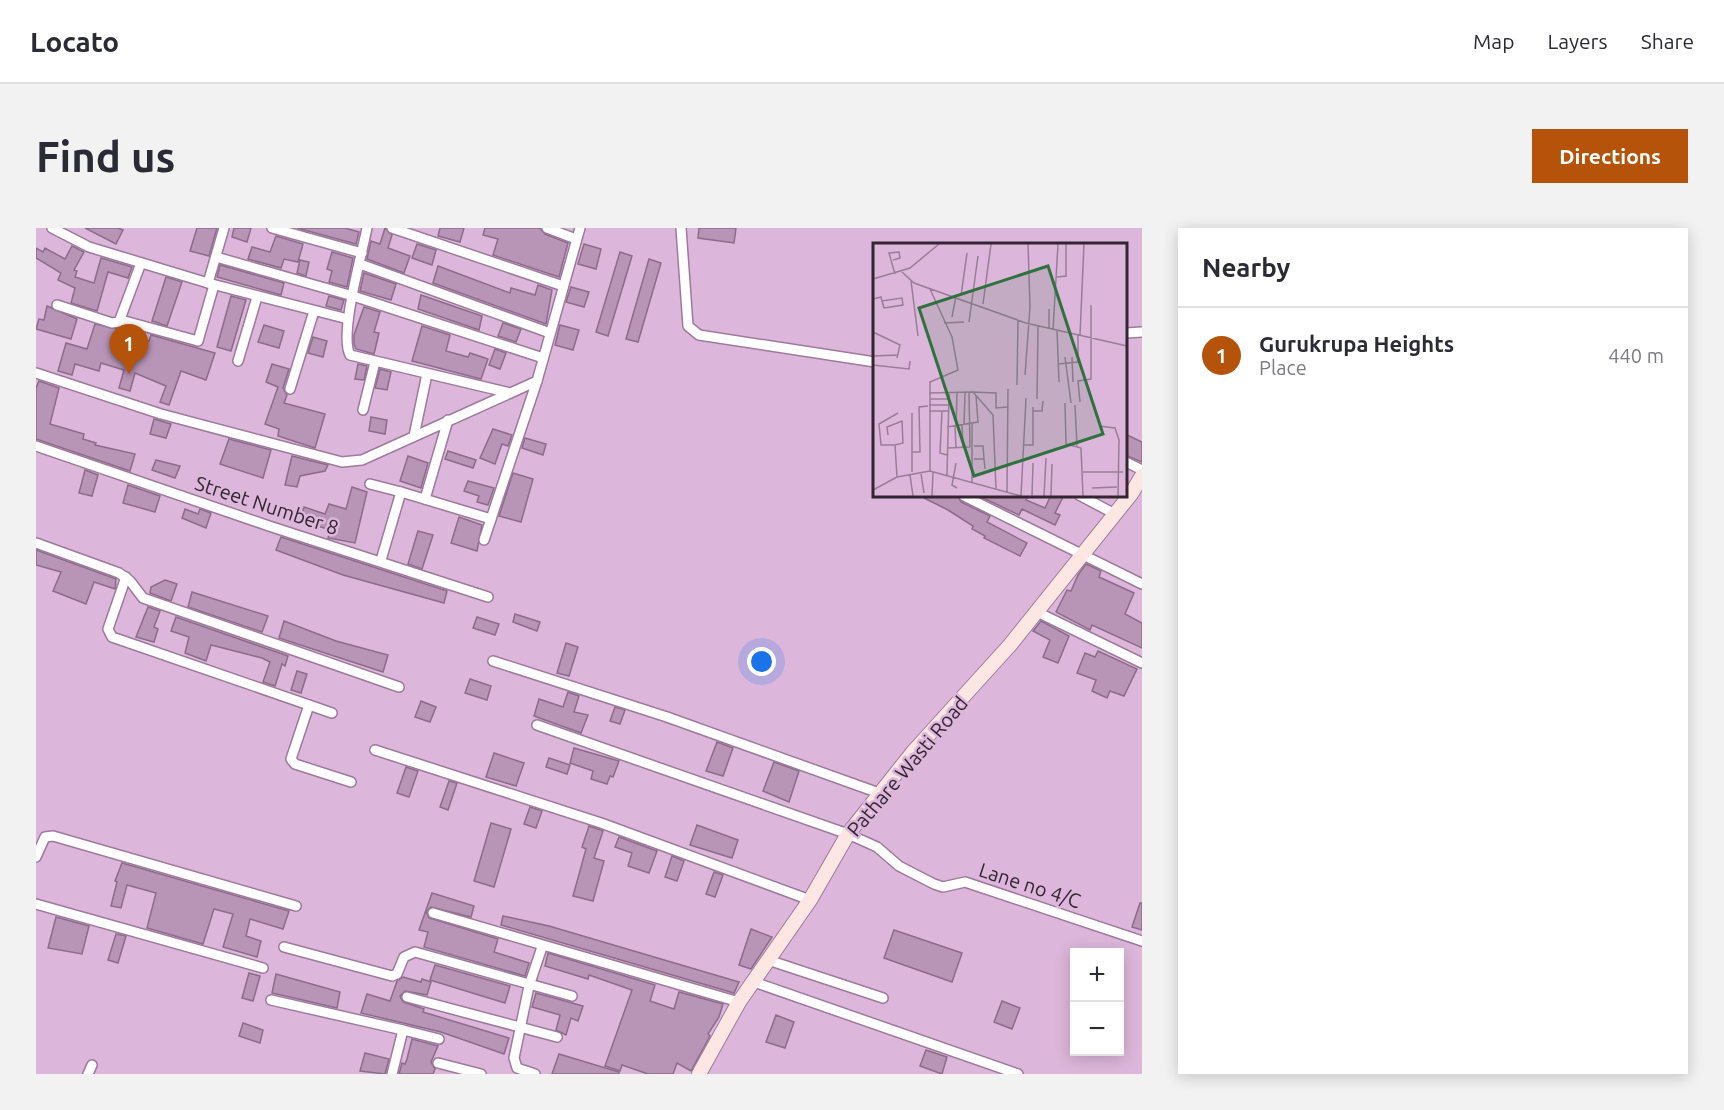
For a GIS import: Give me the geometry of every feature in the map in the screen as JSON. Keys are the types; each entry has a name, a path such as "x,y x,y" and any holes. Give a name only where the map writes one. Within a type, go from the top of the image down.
{"street":[{"path":"52,228 89,247 141,263 257,297 348,319"},
{"path":"57,305 112,323 121,320 198,340 224,228"},
{"path":"272,228 362,253"},
{"path":"367,228 348,319 347,350 350,355 510,393"},
{"path":"392,228 563,286"},
{"path":"547,228 576,239"},
{"path":"484,540 537,381 580,228"},
{"path":"681,228 688,326 692,331 699,335 873,362"},
{"path":"216,257 353,296 543,358"},
{"path":"121,320 141,263"},
{"path":"360,264 550,333"},
{"path":"238,361 257,297"},
{"path":"290,389 314,311"},
{"path":"1127,333 1142,332"},
{"path":"363,410 375,362"},
{"path":"36,373 161,414 342,462 362,460 537,381"},
{"path":"414,436 427,374"},
{"path":"425,499 448,420"},
{"name":"Street Number 8","path":"36,446 269,526 381,560 488,597"},
{"path":"1127,463 1142,470"},
{"name":"Pathare Wasti Road","path":"699,1074 739,1002 810,900 848,834 879,793 1037,612 1115,514 1137,497 1142,476"},
{"path":"370,484 491,519"},
{"path":"381,560 401,492"},
{"path":"964,496 1142,584"},
{"path":"1080,496 1115,514"},
{"path":"36,543 126,577 143,598 399,687"},
{"path":"126,577 108,629 112,637 332,713"},
{"path":"1037,612 1142,663"},
{"path":"493,661 667,717 879,793"},
{"path":"309,705 291,759 295,764 351,782"},
{"name":"Lane no 4/C","path":"537,725 848,834 877,847 899,866 934,884 943,887 965,882 1142,941"},
{"path":"375,750 601,823 810,900"},
{"path":"36,857 45,837 53,836 296,906"},
{"path":"36,904 263,968"},
{"path":"433,913 542,947 739,1002"},
{"path":"284,947 392,976 397,974 404,957 415,952 529,986 572,996"},
{"path":"509,1074 514,1063 522,1028 529,986 542,947"},
{"path":"768,960 883,998"},
{"path":"754,982 1018,1074"},
{"path":"407,997 557,1037"},
{"path":"270,1000 439,1039"},
{"path":"392,1074 403,1030"},
{"path":"438,1063 481,1074"},
{"path":"514,1063 517,1068 535,1074"}],"building":[{"path":"85,228 118,228 123,230 116,244"},
{"path":"197,228 217,228 209,256 190,251"},
{"path":"234,228 251,228 247,242 232,237"},
{"path":"297,228 345,228 359,232 356,244"},
{"path":"385,228 392,235 388,248 410,256 404,273 367,259 371,241 380,244"},
{"path":"440,228 464,228 460,242 438,236"},
{"path":"485,228 540,228 545,234 568,243 559,277 493,255 498,239 483,235"},
{"path":"699,228 736,228 734,243 698,238"},
{"path":"276,236 303,244 298,262 284,259 281,268 248,259 252,247 270,252"},
{"path":"417,244 436,250 432,265 412,258"},
{"path":"584,244 601,249 596,269 578,264"},
{"path":"72,246 84,252 74,270 77,271 75,277 94,283 101,258 132,267 128,278 108,272 97,311 71,303 75,288 58,280 61,273 36,258 36,248 43,252 45,248 65,259"},
{"path":"332,252 353,258 347,287 329,282 332,271 327,269"},
{"path":"620,252 632,256 608,336 596,332"},
{"path":"649,259 661,263 638,342 626,339"},
{"path":"300,260 309,262 306,276 297,273"},
{"path":"220,265 284,283 281,295 217,277"},
{"path":"438,266 510,293 511,288 535,295 538,285 552,290 546,324 433,283"},
{"path":"364,273 396,284 391,300 360,291"},
{"path":"166,277 182,282 167,326 152,321"},
{"path":"571,287 589,292 584,307 566,302"},
{"path":"421,295 482,316 479,330 418,309"},
{"path":"231,296 246,300 231,351 217,347"},
{"path":"329,296 344,300 341,310 326,306"},
{"path":"47,306 77,319 71,339 36,329 39,319 44,320"},
{"path":"364,307 380,312 374,332 379,333 374,354 356,349 354,344 354,335"},
{"path":"503,323 521,329 516,342 498,336"},
{"path":"95,324 131,332 130,335 149,341 151,335 215,353 206,380 181,371 169,405 160,402 166,386 135,373 130,391 119,388 124,370 101,363 99,371 75,364 72,375 58,371 66,343 87,349"},
{"path":"264,325 284,331 279,348 258,342"},
{"path":"560,325 579,330 573,350 555,345"},
{"path":"422,326 450,335 446,351 468,357 470,353 488,359 481,379 412,361"},
{"path":"313,337 327,341 323,357 308,353"},
{"path":"495,349 506,353 500,369 489,365"},
{"path":"272,364 289,369 283,388 287,395 284,403 325,414 315,448 278,436 279,429 265,424 278,387 266,382"},
{"path":"358,364 367,366 364,380 355,379"},
{"path":"380,369 391,372 387,390 375,388"},
{"path":"39,381 59,388 50,424 84,434 83,439 96,443 95,445 135,454 130,471 36,439 36,388"},
{"path":"371,417 387,420 385,434 369,431"},
{"path":"154,419 171,424 166,438 150,434"},
{"path":"493,429 512,435 508,446 502,444 495,464 480,458"},
{"path":"1127,435 1142,442 1142,462 1127,456"},
{"path":"525,438 546,444 543,455 522,448"},
{"path":"229,439 271,450 263,478 220,464"},
{"path":"448,451 476,460 473,468 445,459"},
{"path":"292,456 328,465 325,471 300,476 297,487 285,485"},
{"path":"408,456 428,463 421,488 400,481"},
{"path":"156,460 180,466 175,478 152,470"},
{"path":"85,470 98,475 92,496 79,493"},
{"path":"513,473 533,479 521,522 499,516"},
{"path":"468,481 494,488 488,505 477,502 479,496 464,491"},
{"path":"128,485 160,496 155,512 123,503"},
{"path":"352,487 367,492 355,543 328,538 331,530 300,521 304,507 325,514 329,504 346,509"},
{"path":"920,496 958,496 961,502 990,516 987,522 1027,543 1020,556 984,538 985,536 972,529 973,526"},
{"path":"979,496 1028,496 1026,500 1045,508 1051,496 1064,496 1055,513 1060,515 1055,525 1022,509 1019,515"},
{"path":"185,509 198,514 200,509 211,513 206,528 182,518"},
{"path":"459,517 482,525 477,551 451,543"},
{"path":"418,531 433,535 422,569 408,564"},
{"path":"281,537 447,591 444,603 343,575 276,550"},
{"path":"36,550 116,579 115,589 94,582 86,604 53,591 61,572 36,565"},
{"path":"1086,564 1101,571 1099,577 1134,593 1125,614 1142,623 1142,648 1092,625 1090,630 1056,612 1067,590 1071,591"},
{"path":"165,580 177,584 171,601 150,593 151,587"},
{"path":"192,592 268,616 262,632 188,607"},
{"path":"148,607 160,611 154,627 158,629 154,642 136,637"},
{"path":"515,614 540,622 537,631 513,622"},
{"path":"176,617 288,656 285,666 282,664 275,686 263,682 270,662 262,658 211,645 206,661 185,653 189,637 171,631"},
{"path":"477,617 499,624 495,635 473,628"},
{"path":"284,621 336,641 388,655 383,672 279,638"},
{"path":"1041,621 1069,636 1058,663 1043,657 1050,640 1033,631"},
{"path":"566,643 578,647 569,676 557,673"},
{"path":"1098,651 1137,669 1124,696 1110,691 1107,698 1092,691 1096,680 1077,673 1085,653 1095,657"},
{"path":"297,671 307,674 301,693 291,690"},
{"path":"470,679 491,686 487,700 465,693"},
{"path":"568,692 579,696 574,712 588,715 581,733 534,716 539,699 563,707"},
{"path":"421,701 436,707 430,722 415,717"},
{"path":"615,707 625,710 620,724 610,721"},
{"path":"717,742 733,748 723,776 706,771"},
{"path":"574,748 619,761 613,777 610,776 607,784 591,779 593,771 570,763"},
{"path":"494,753 524,763 516,786 486,777"},
{"path":"549,758 570,765 567,774 546,767"},
{"path":"774,762 799,771 789,802 763,791"},
{"path":"406,767 418,771 409,797 397,793"},
{"path":"449,781 457,783 448,810 440,807"},
{"path":"530,807 542,811 536,828 524,824"},
{"path":"491,823 511,829 494,887 474,881"},
{"path":"697,825 738,840 732,858 690,845"},
{"path":"589,826 603,831 594,858 604,861 593,901 573,896 586,849 582,847"},
{"path":"619,837 657,851 649,873 628,866 632,853 615,847"},
{"path":"672,856 684,861 677,881 665,877"},
{"path":"122,863 289,911 283,929 250,919 246,936 261,941 257,957 223,947 233,914 214,909 203,944 147,928 156,893 127,885 121,908 111,906 117,882 115,881"},
{"path":"714,872 723,875 715,897 706,894"},
{"path":"432,893 474,906 471,917 431,907 426,912 429,918 498,939 494,952 529,963 525,976 424,947 428,932 419,930"},
{"path":"1140,903 1142,903 1142,930 1132,927"},
{"path":"503,916 549,926 739,982 734,993 501,925"},
{"path":"56,917 89,926 82,954 48,948"},
{"path":"751,929 772,937 751,969 739,965"},
{"path":"894,930 962,953 952,982 884,958"},
{"path":"116,934 126,936 118,963 108,960"},
{"path":"548,953 655,985 650,1001 674,1009 679,992 723,1004 719,1017 708,1034 710,1036 691,1071 677,1063 673,1074 648,1074 622,1065 620,1071 605,1066 632,990 589,975 588,979 545,966"},
{"path":"435,965 510,986 505,1003 430,980"},
{"path":"249,973 260,976 253,1001 242,998"},
{"path":"276,974 340,992 337,1008 272,993"},
{"path":"403,977 431,982 427,995 405,991 400,996 403,1002 424,1009 423,1012 509,1038 504,1054 441,1032 361,1013 367,994 390,1001 397,981"},
{"path":"536,993 583,1006 578,1021 571,1018 566,1035 556,1030 560,1015 532,1007"},
{"path":"1002,1001 1020,1008 1012,1029 994,1022"},
{"path":"776,1015 794,1022 785,1048 766,1042"},
{"path":"243,1023 263,1030 260,1043 239,1036"},
{"path":"412,1039 438,1046 431,1062 435,1069 433,1074 399,1074 402,1063 405,1064 407,1059"},
{"path":"926,1050 947,1057 942,1074 920,1066"},
{"path":"365,1053 389,1059 385,1074 360,1071"},
{"path":"559,1054 619,1072 619,1074 552,1074"}],"place":[{"name":"Gurukrupa Heights","path":"129,374"}]}
